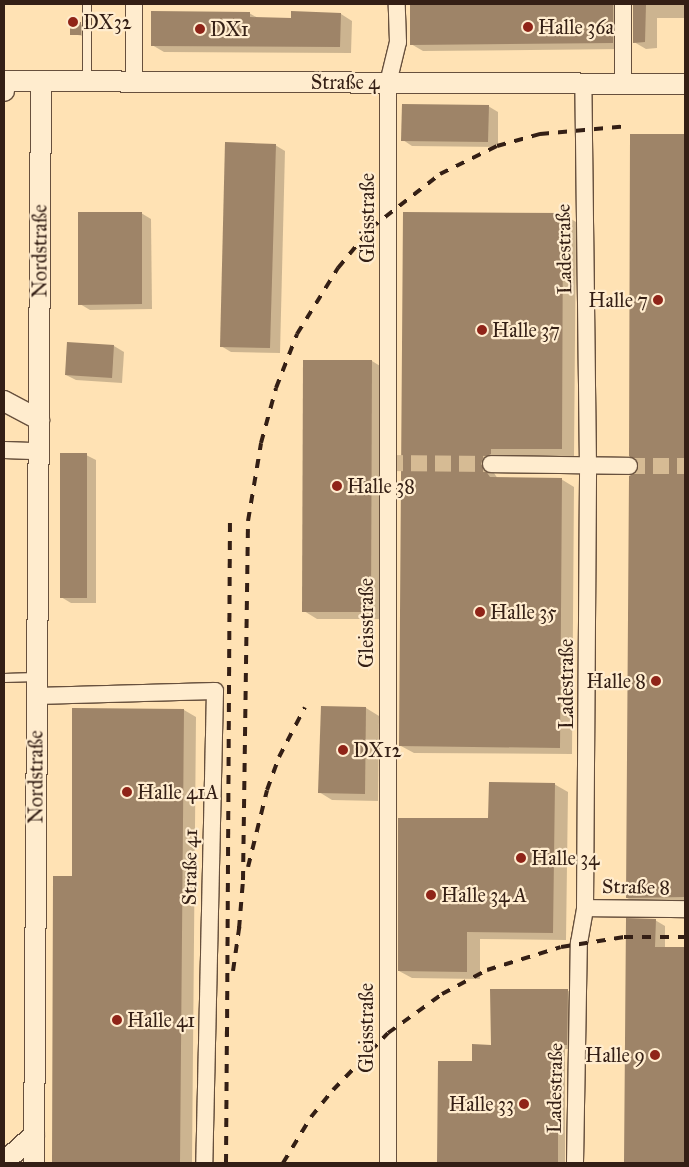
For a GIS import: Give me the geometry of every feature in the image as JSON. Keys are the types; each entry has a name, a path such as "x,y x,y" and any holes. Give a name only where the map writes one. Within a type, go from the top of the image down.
{"street":[{"path":"134,4 134,81"},
{"name":"Gleisstraße","path":"388,1163 388,83 398,42 396,4"},
{"path":"624,4 624,84"},
{"name":"Straße 4","path":"4,81 685,84"},
{"path":"4,81 4,91"},
{"name":"Nordstraße","path":"34,1163 41,81"},
{"name":"Ladestraße","path":"576,1163 579,943 586,908 588,466 583,84"},
{"path":"4,401 39,420"},
{"path":"4,450 39,451"},
{"path":"491,464 629,466"},
{"name":"Straße 41","path":"36,687 215,691 204,1163"},
{"name":"Straße 8","path":"586,908 685,909"},
{"path":"4,1162 34,1134"}],"lane":[{"path":"87,4 87,81"},
{"path":"4,678 36,687"}],"building":[{"name":"Halle 36a","path":"410,4 613,4 613,43 410,45"},
{"path":"633,4 646,4 645,42 633,43"},
{"path":"151,11 250,12 250,17 291,18 291,11 341,13 340,47 151,46"},
{"path":"70,21 81,22 81,35 70,35"},
{"path":"402,104 489,105 488,142 401,141"},
{"path":"630,134 685,134 685,897 626,898 629,476 637,472 639,466 629,456"},
{"path":"225,142 276,144 270,348 220,347"},
{"path":"78,212 142,212 142,304 78,305"},
{"path":"403,212 563,213 562,449 491,449 491,454 483,458 481,464 490,477 562,478 560,748 399,746"},
{"path":"67,342 114,345 112,378 65,375"},
{"name":"Halle 38","path":"303,360 372,360 371,612 302,612"},
{"path":"60,453 87,453 87,598 60,598"},
{"name":"DX12","path":"321,706 366,707 365,794 318,793"},
{"name":"Halle 41","path":"72,708 184,709 180,1163 52,1163 53,876 72,876"},
{"path":"489,782 555,783 553,933 467,932 467,972 398,971 398,818 488,818"},
{"name":"Halle 9","path":"626,918 656,919 655,947 685,947 685,1163 624,1163"},
{"path":"490,989 568,989 567,1045 558,1045 558,1163 437,1163 438,1061 472,1061 472,1044 491,1045"}],"tunnel":[{"path":"387,463 491,464"},
{"path":"629,466 685,466"}],"railway":[{"path":"239,929 243,880 248,521 261,443 276,388 297,334 338,268 371,228 440,174 497,146 540,134 629,126"},
{"path":"227,1036 230,515"},
{"path":"248,867 267,790 279,757 305,707"},
{"path":"233,971 240,922"},
{"path":"283,1163 311,1117 333,1090 388,1033 442,994 487,970 561,947 624,937 685,937"},
{"path":"226,1163 227,1031"}],"place":[{"name":"DX32","path":"73,22"},
{"name":"Halle 36a","path":"528,27"},
{"name":"DX1","path":"200,29"},
{"name":"Halle 7","path":"658,300"},
{"name":"Halle 37","path":"482,330"},
{"name":"Halle 38","path":"337,486"},
{"name":"Halle 35","path":"480,612"},
{"name":"Halle 8","path":"656,681"},
{"name":"DX12","path":"343,750"},
{"name":"Halle 41A","path":"127,792"},
{"name":"Halle 34","path":"521,858"},
{"name":"Halle 34 A","path":"431,895"},
{"name":"Halle 41","path":"117,1020"},
{"name":"Halle 9","path":"655,1055"},
{"name":"Halle 33","path":"524,1104"}]}
